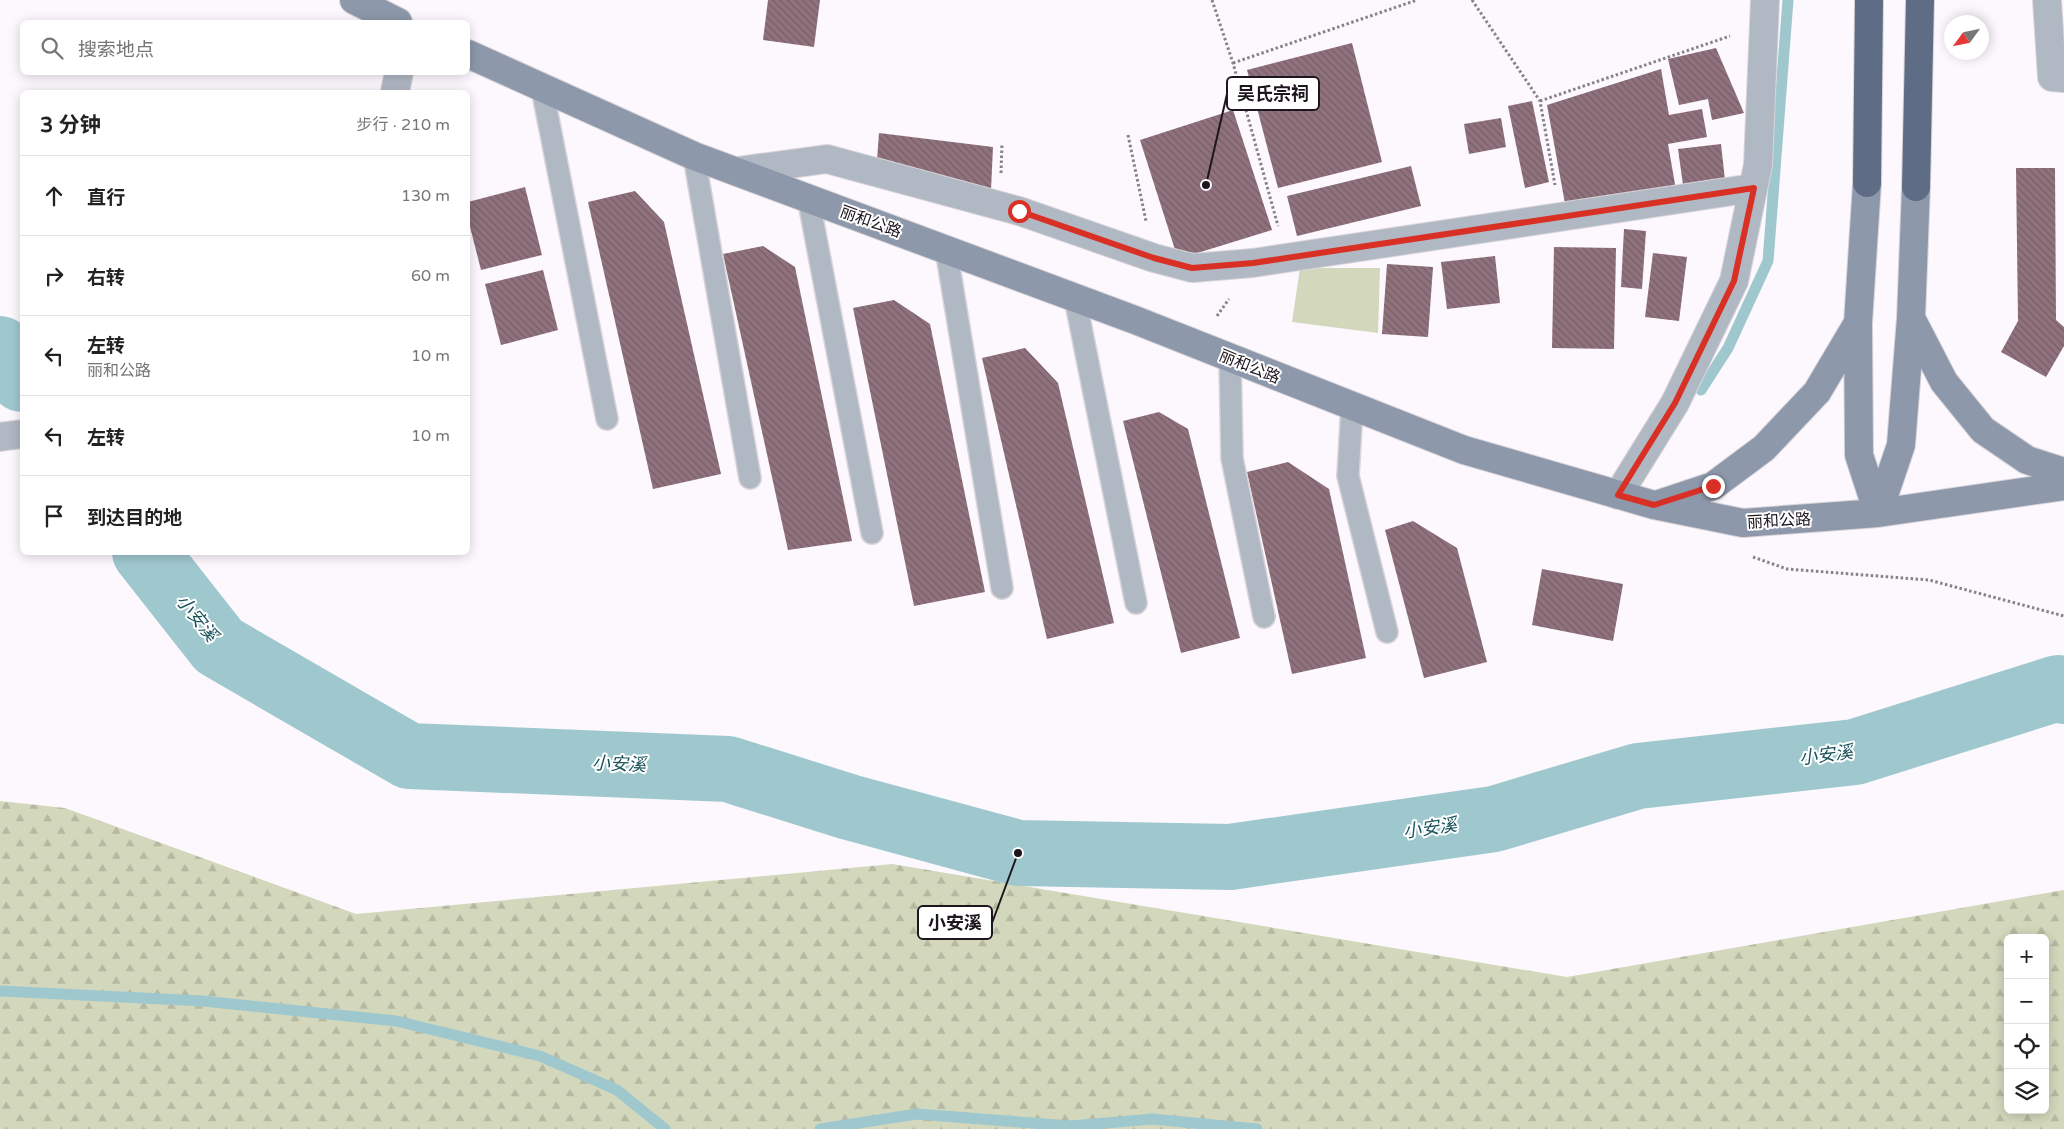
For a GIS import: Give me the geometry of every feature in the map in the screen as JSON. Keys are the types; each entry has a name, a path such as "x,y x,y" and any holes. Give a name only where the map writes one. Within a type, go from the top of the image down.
{"highway":[{"path":"1867,183 1869,0"},
{"path":"1916,187 1920,0"}],"main road":[{"path":"354,0 394,20"},
{"name":"丽和公路","path":"470,55 694,156 1075,298 1464,450 1654,505 1743,523 1878,513 2064,486"},
{"path":"1867,183 1858,323 1859,455 1878,513"},
{"path":"1878,513 1901,445 1911,318 1916,187"},
{"path":"1911,318 1944,382 1983,430 2027,460 2064,472"},
{"path":"1654,505 1713,486 1764,448 1817,392 1858,323"}],"street":[{"path":"2047,0 2052,77 2064,78"},
{"path":"1618,495 1675,403 1734,281 1758,165 1764,12"},
{"path":"395,90 398,75"},
{"path":"738,172 827,159 1019,211 1154,258 1192,268 1253,263 1754,188"},
{"path":"0,437 20,434"}],"lane":[{"path":"542,88 607,419"},
{"path":"694,156 750,478"},
{"path":"808,198 872,533"},
{"path":"946,249 1002,588"},
{"path":"1075,298 1136,603"},
{"path":"1230,358 1232,458 1264,617"},
{"path":"1352,406 1348,476 1387,632"}],"path":[{"path":"1212,0 1233,62 1287,258"},
{"path":"1233,62 1417,0"},
{"path":"1472,0 1540,101 1561,218"},
{"path":"1540,101 1668,58 1764,12"},
{"path":"1128,135 1154,258"},
{"path":"1724,519 1729,549 1787,569 1929,580 2064,616"}],"green space":[{"path":"1300,268 1380,268 1378,333 1292,322"},
{"path":"0,801 65,808 356,914 892,864 1567,977 2064,890 2064,1129 0,1129"}],"building":[{"path":"768,0 820,0 814,47 763,40"},
{"path":"1352,43 1382,162 1278,188 1247,70"},
{"path":"1716,48 1744,113 1712,120 1708,99 1679,105 1668,59"},
{"path":"1661,69 1669,115 1702,109 1707,137 1668,144 1676,190 1566,209 1547,105"},
{"path":"1532,101 1549,182 1525,188 1508,106"},
{"path":"1233,110 1272,230 1178,259 1140,140"},
{"path":"1501,118 1506,147 1469,154 1464,124"},
{"path":"879,133 993,147 991,190 877,160"},
{"path":"1721,144 1725,180 1683,185 1678,149"},
{"path":"1411,166 1421,206 1297,236 1287,196"},
{"path":"2016,168 2055,168 2056,320 2064,327 2064,346 2046,377 2001,352 2018,321"},
{"path":"525,187 542,255 481,270 470,227 470,201"},
{"path":"635,191 664,222 721,474 653,489 588,202"},
{"path":"1624,229 1646,231 1642,289 1621,287"},
{"path":"763,246 795,267 852,541 788,550 723,254"},
{"path":"1554,247 1616,248 1614,349 1552,348"},
{"path":"1653,253 1687,257 1679,321 1645,317"},
{"path":"1495,256 1500,303 1447,309 1441,262"},
{"path":"1387,264 1433,267 1428,337 1382,334"},
{"path":"543,270 558,330 501,345 485,284"},
{"path":"894,300 930,324 985,592 914,606 853,308"},
{"path":"1025,348 1058,383 1114,623 1047,639 982,358"},
{"path":"1159,412 1188,429 1240,638 1181,653 1123,421"},
{"path":"1288,462 1329,489 1366,658 1292,674 1247,472"},
{"path":"1413,521 1457,548 1487,662 1424,678 1385,530"},
{"path":"1542,569 1623,584 1613,641 1532,625"}],"waterway":[{"path":"1701,390 1728,348 1768,261 1788,0"},
{"name":"小安溪","path":"0,349 20,376"},
{"name":"小安溪","path":"147,555 219,646 409,756 728,769 849,807 1018,853 1230,857 1494,819 1638,776 1855,752 2058,688 2064,691"},
{"path":"0,991 203,1001 396,1021 540,1056 617,1090 665,1129"},
{"path":"820,1129 917,1114 1071,1126 1152,1119 1257,1129"}],"place":[{"name":"吴氏宗祠","path":"1206,185"},
{"name":"小安溪","path":"1018,853"}],"route":[{"path":"1019,211 1154,258 1192,268 1253,263 1754,188 1734,281 1675,403 1618,495 1654,505 1713,486"}]}
